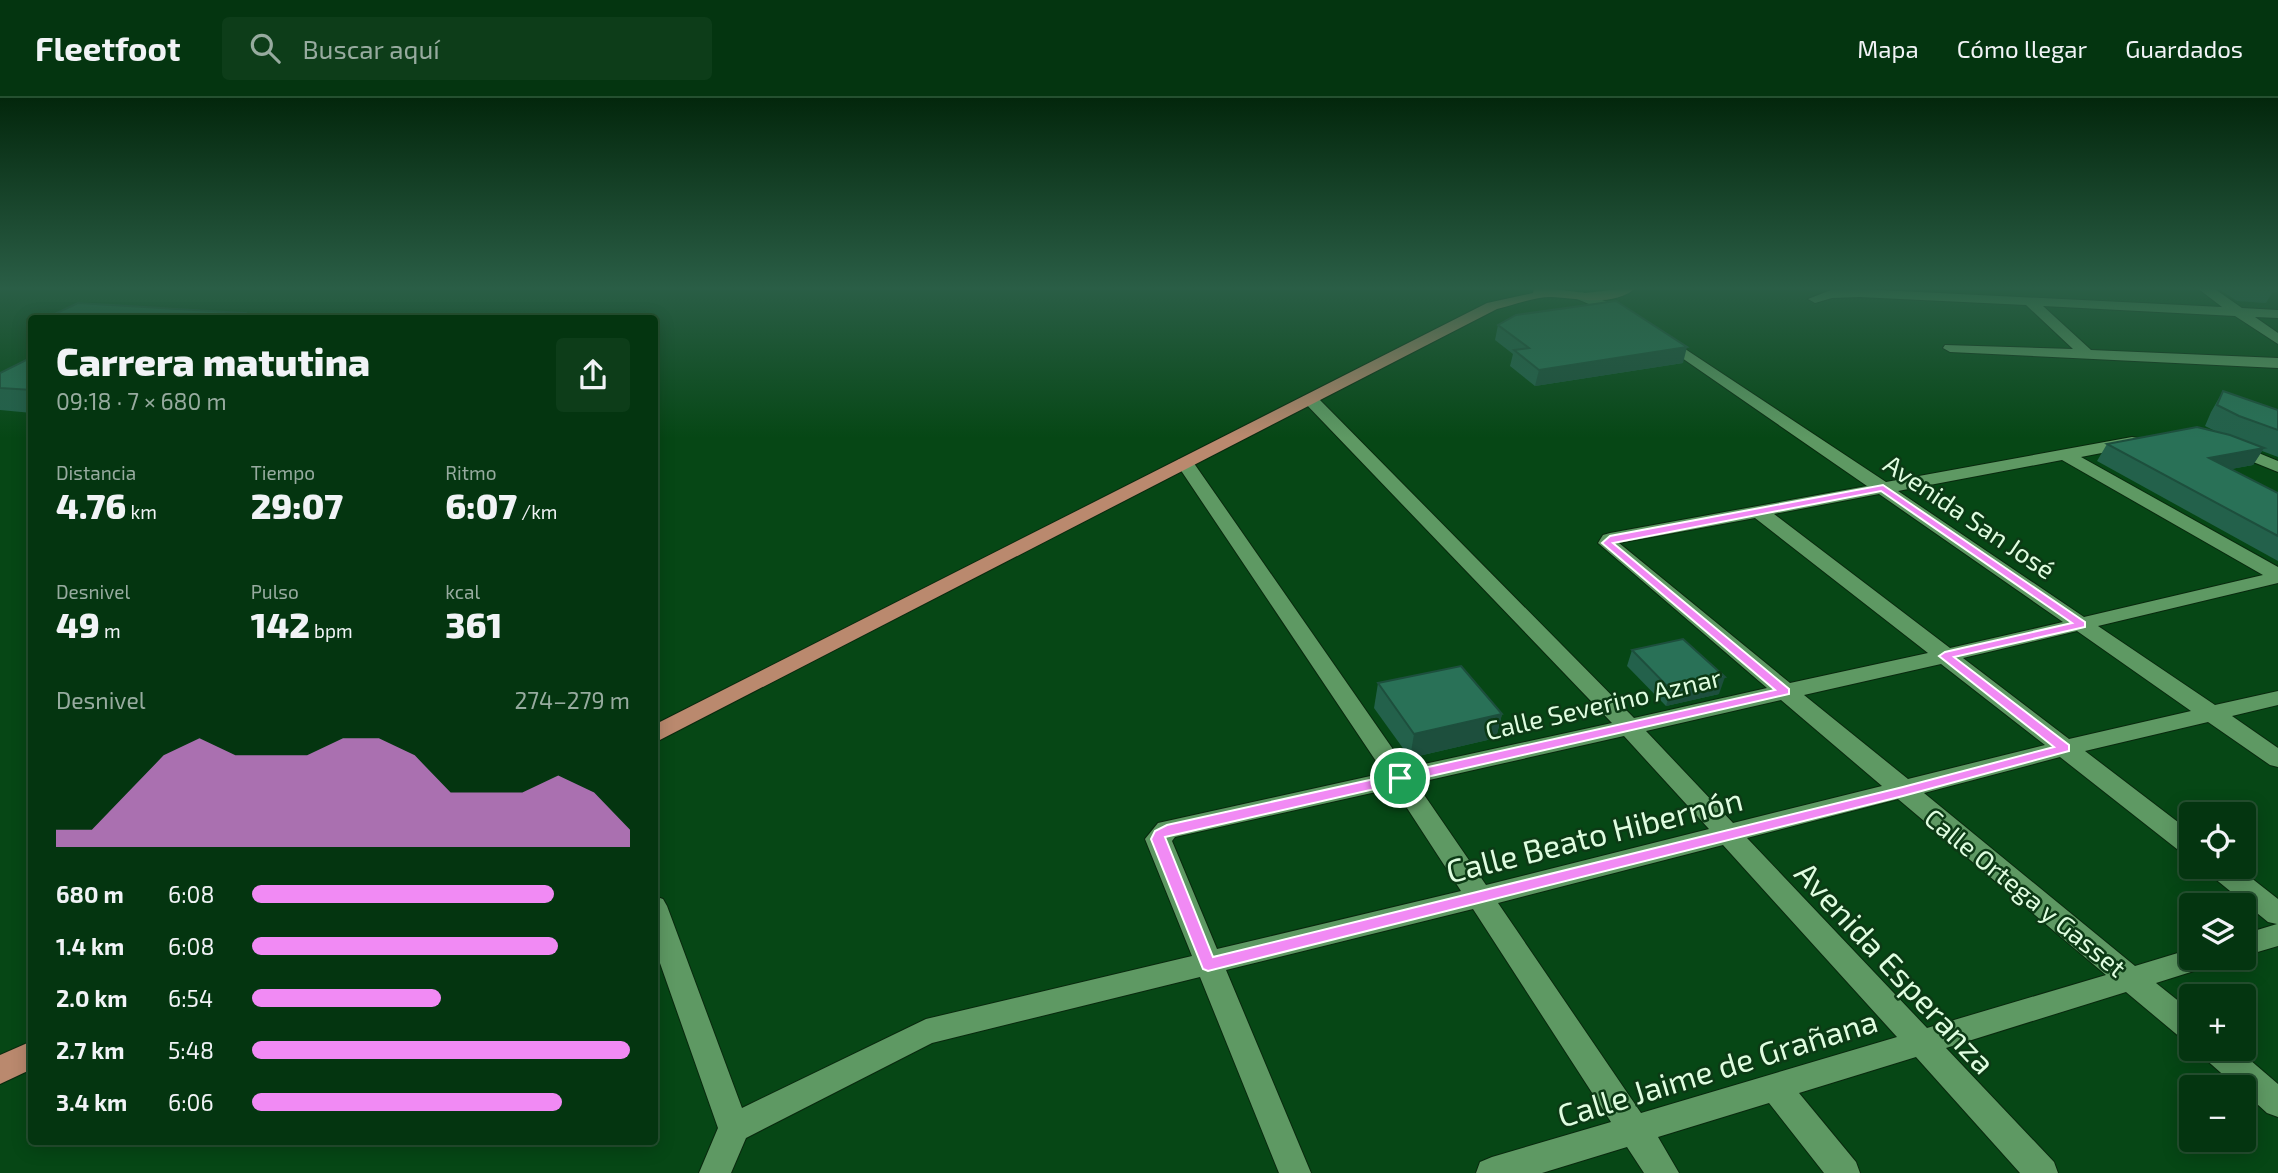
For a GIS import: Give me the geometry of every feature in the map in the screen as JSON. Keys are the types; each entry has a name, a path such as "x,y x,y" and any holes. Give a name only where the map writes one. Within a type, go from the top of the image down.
{"main road":[{"path":"658,732 1431,337"},
{"path":"0,1070 28,1056"}],"street":[{"name":"Avenida San José","path":"1662,337 2278,758"},
{"path":"2069,337 2087,354"},
{"path":"1950,348 2278,363"},
{"name":"Avenida Esperanza","path":"1310,399 1628,726 2042,1173"},
{"path":"1758,511 2145,439"},
{"path":"2211,441 2278,467"},
{"path":"2064,454 2278,576"},
{"path":"1185,463 1400,778 1663,1173"},
{"path":"1758,511 2179,837"},
{"name":"Calle Ortega y Gasset","path":"1758,511 1610,539 1607,543 1903,792 2179,1019"},
{"name":"Calle Severino Aznar","path":"1208,964 1158,839 1160,834 1167,830 1945,656 2278,576"},
{"name":"Calle Beato Hibernón","path":"734,1128 926,1032 1903,792 2065,748 2278,698"},
{"path":"2234,879 2278,914"},
{"path":"658,917 734,1128 715,1173"},
{"path":"2256,941 2278,935"},
{"path":"1208,964 1295,1173"},
{"name":"Calle Jaime de Grañana","path":"1492,1173 2179,964"},
{"path":"2229,1061 2278,1103"},
{"path":"1776,1088 1844,1173"}],"building":[{"path":"1514,337 1672,337 1687,347 1539,370 1514,350 1529,348"},
{"path":"28,359 28,390 0,388 0,373"},
{"path":"2223,391 2278,410 2278,430 2217,405"},
{"path":"2197,427 2230,435 2264,448 2209,458 2278,493 2278,536 2107,444"},
{"path":"1683,639 1725,677 1671,690 1632,650"},
{"path":"1461,666 1502,714 1414,734 1378,683"}],"route":[{"path":"1883,488 2081,624 1945,656 2065,748 1903,792 1208,964 1158,839 1160,834 1167,830 1400,778 1785,691 1607,543 1610,539 1883,488"}]}
